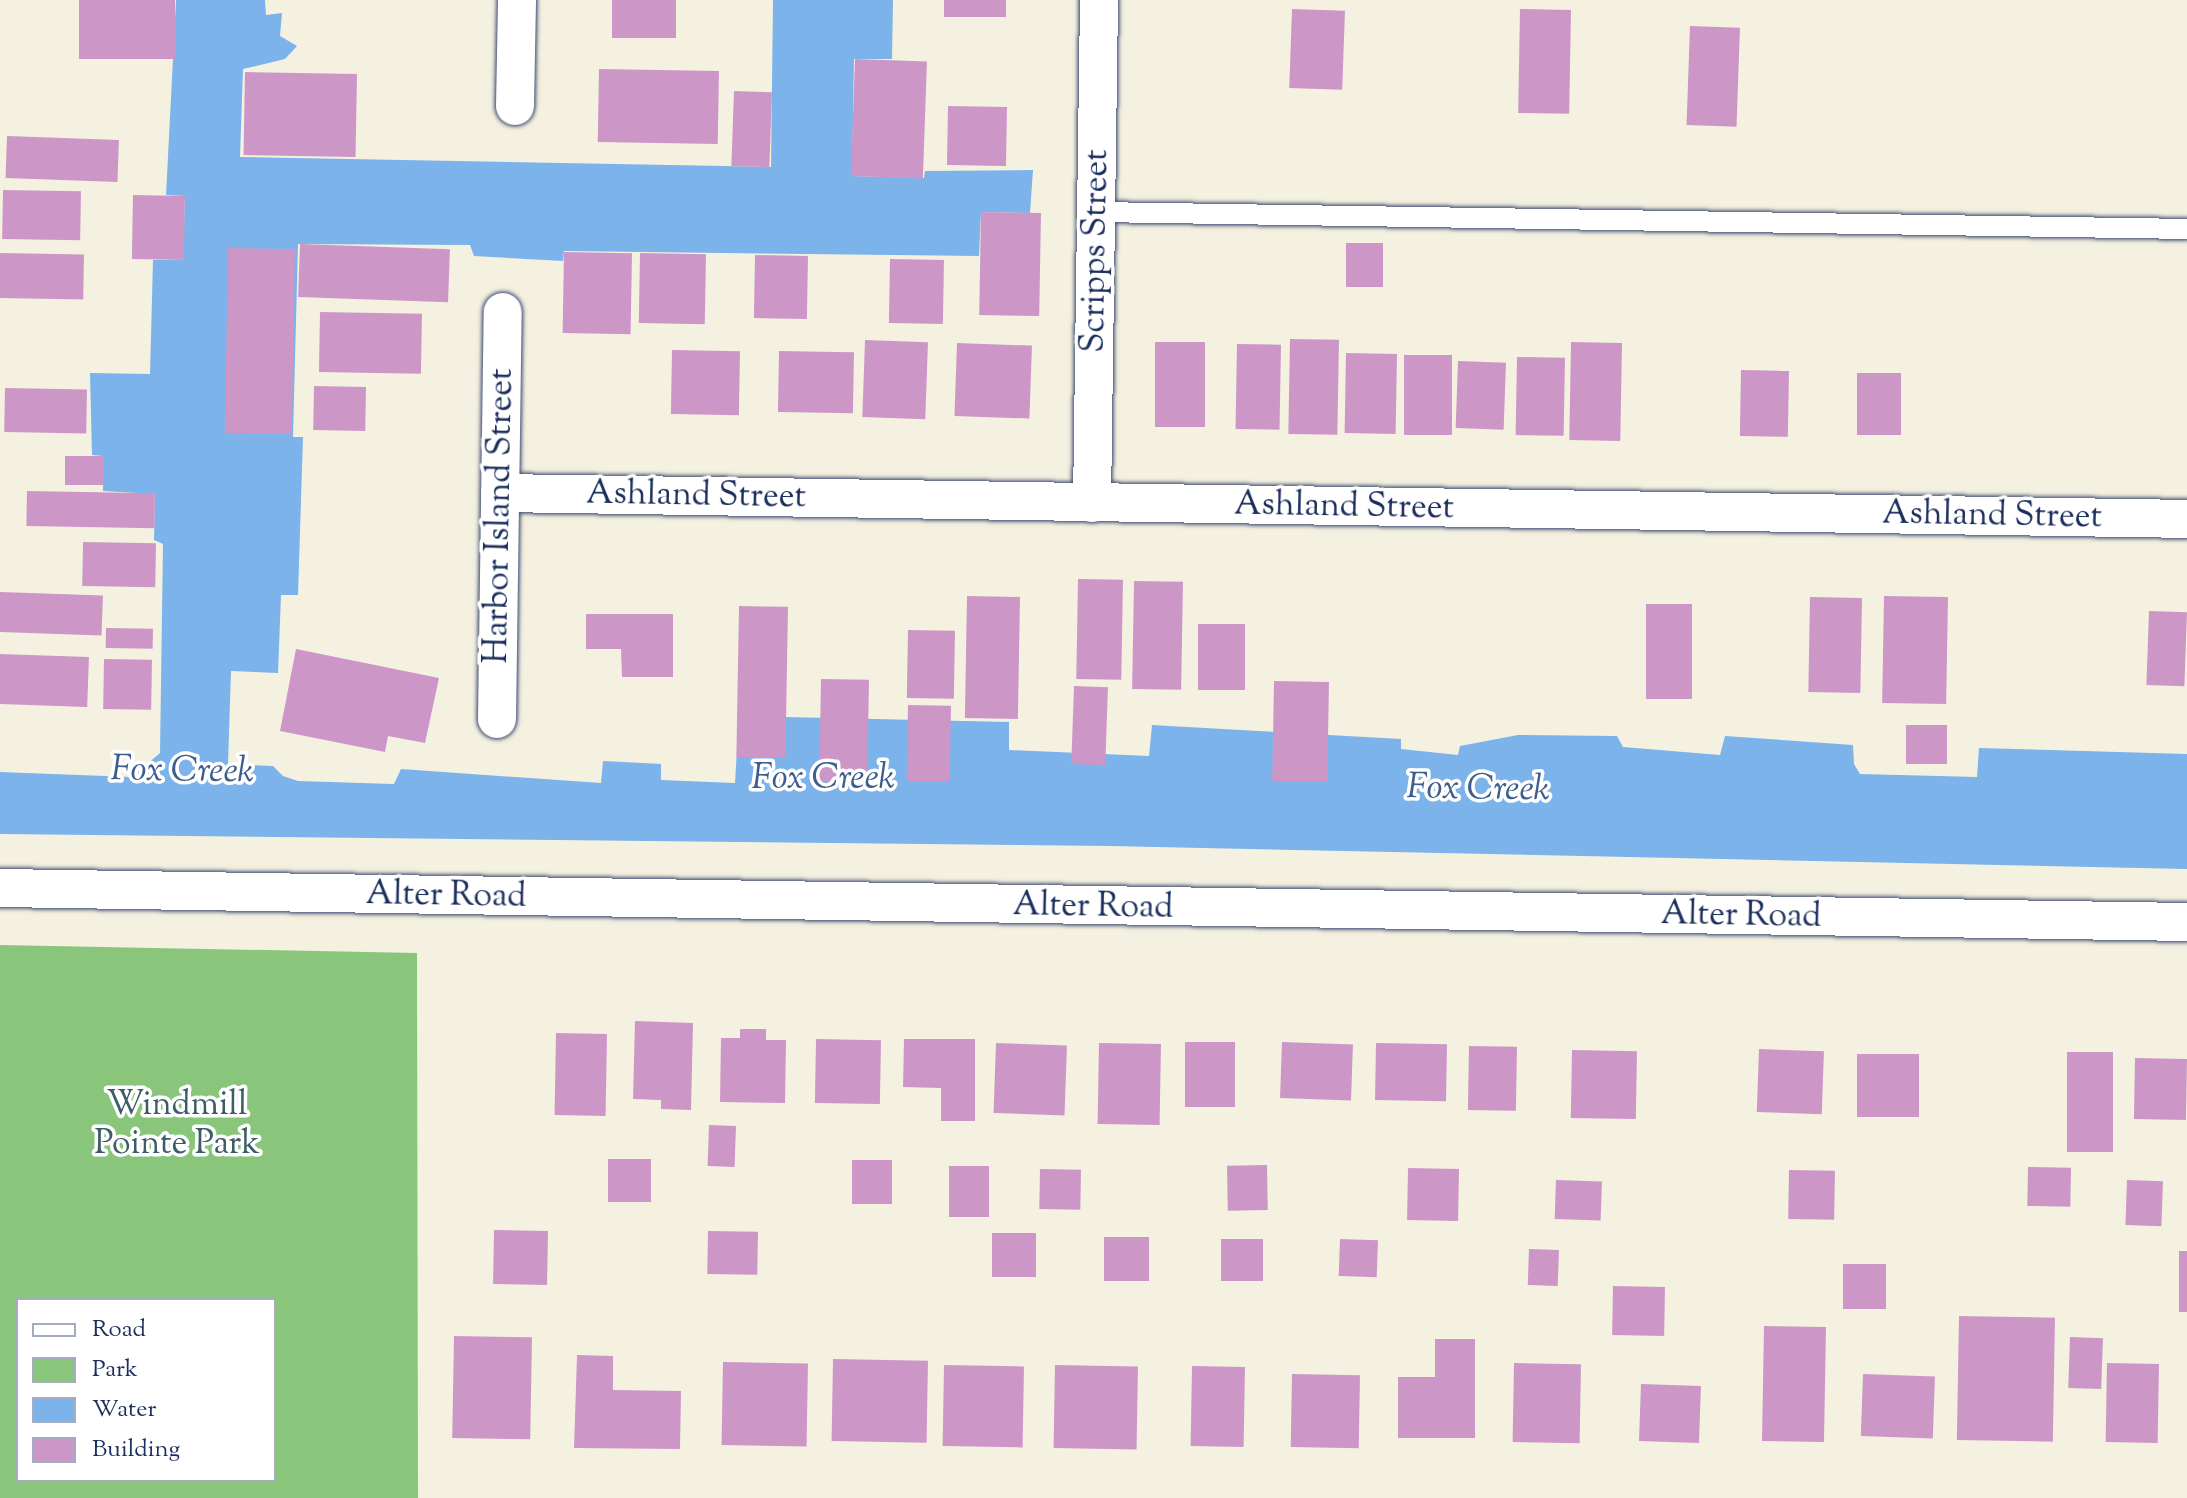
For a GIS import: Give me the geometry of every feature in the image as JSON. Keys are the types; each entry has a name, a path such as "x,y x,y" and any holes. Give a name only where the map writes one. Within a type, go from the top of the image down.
{"street":[{"path":"515,106 517,0"},
{"name":"Scripps Street","path":"1092,503 1099,0"},
{"name":"Harbor Island Street","path":"497,719 503,312"},
{"name":"Ashland Street","path":"500,493 2187,519"},
{"name":"Alter Road","path":"0,888 2187,922"}],"lane":[{"path":"1096,212 2187,229"}],"green space":[{"name":"Windmill Pointe Park","path":"0,945 417,953 418,1498 0,1498"}],"water":[{"name":"Fox Creek","path":"176,0 265,0 266,15 282,13 280,36 297,46 285,59 243,69 240,157 771,167 773,0 893,0 892,59 854,59 852,176 924,178 925,171 1033,170 1030,213 981,212 979,256 564,251 563,261 474,256 470,245 298,244 293,437 303,437 298,595 281,595 278,673 231,671 228,764 273,766 283,776 298,781 394,784 401,769 601,783 603,761 661,764 661,780 735,783 739,716 1009,722 1009,750 1149,756 1152,725 1401,739 1401,749 1458,755 1460,746 1518,735 1617,736 1623,747 1720,755 1725,736 1853,745 1854,764 1860,774 1977,777 1979,748 2187,754 2187,869 1111,846 0,834 0,772 132,777 160,753 163,544 154,540 155,494 103,491 103,456 92,455 90,373 150,374 153,260 183,260 185,196 166,195"}],"building":[{"path":"79,0 175,0 175,59 79,59"},
{"path":"612,0 676,0 676,38 612,38"},
{"path":"944,0 1006,0 1006,17 944,17"},
{"path":"1292,9 1345,11 1342,90 1289,88"},
{"path":"1520,9 1571,10 1569,114 1518,113"},
{"path":"1690,26 1740,28 1737,127 1687,125"},
{"path":"855,59 927,62 923,178 851,176"},
{"path":"599,69 719,71 718,144 598,142"},
{"path":"245,72 357,74 356,157 244,155"},
{"path":"734,91 772,92 769,167 731,166"},
{"path":"948,106 1007,107 1006,166 947,165"},
{"path":"7,136 119,140 117,182 6,178"},
{"path":"3,190 81,191 80,240 2,239"},
{"path":"133,195 185,196 184,260 132,259"},
{"path":"981,212 1041,213 1039,316 979,315"},
{"path":"1346,243 1383,243 1383,287 1346,287"},
{"path":"300,244 450,249 448,302 298,297"},
{"path":"228,248 295,249 292,434 225,433"},
{"path":"564,252 632,253 631,334 563,333"},
{"path":"0,253 84,254 83,299 0,298"},
{"path":"640,253 706,254 705,324 639,323"},
{"path":"755,255 808,256 807,319 754,318"},
{"path":"890,259 944,260 943,324 889,323"},
{"path":"320,312 422,314 421,374 319,372"},
{"path":"1290,339 1339,340 1337,435 1288,434"},
{"path":"865,340 928,342 925,419 862,417"},
{"path":"1155,342 1205,342 1205,427 1155,427"},
{"path":"1571,342 1622,343 1620,441 1569,440"},
{"path":"957,343 1032,346 1029,419 954,416"},
{"path":"1237,344 1281,345 1280,430 1236,429"},
{"path":"672,350 740,351 739,415 671,414"},
{"path":"779,351 854,352 853,413 778,412"},
{"path":"1346,353 1397,354 1396,434 1345,433"},
{"path":"1404,355 1452,355 1452,435 1404,435"},
{"path":"1517,357 1565,358 1564,436 1516,435"},
{"path":"1458,361 1506,363 1504,430 1456,428"},
{"path":"1741,370 1789,371 1788,437 1740,436"},
{"path":"1857,373 1901,373 1901,435 1857,435"},
{"path":"314,386 366,387 365,431 313,430"},
{"path":"5,388 87,389 86,433 4,432"},
{"path":"65,456 103,456 103,485 65,485"},
{"path":"27,491 155,493 154,528 26,526"},
{"path":"83,542 156,543 155,587 82,586"},
{"path":"1078,579 1123,580 1121,680 1076,679"},
{"path":"1134,581 1183,582 1181,690 1132,689"},
{"path":"0,592 103,596 102,636 0,632"},
{"path":"967,596 1020,597 1018,719 965,718"},
{"path":"1884,596 1948,597 1946,704 1882,703"},
{"path":"1810,597 1862,598 1860,693 1808,692"},
{"path":"1646,604 1692,604 1692,699 1646,699"},
{"path":"739,606 788,607 785,758 736,757"},
{"path":"2149,611 2187,612 2184,686 2146,685"},
{"path":"586,614 673,614 673,677 622,677 621,649 586,649"},
{"path":"1198,624 1245,624 1245,690 1198,690"},
{"path":"106,628 153,629 153,649 106,648"},
{"path":"908,630 955,631 954,699 907,698"},
{"path":"296,649 439,678 425,743 388,736 385,752 280,731"},
{"path":"0,654 89,657 87,707 0,704"},
{"path":"104,659 152,660 151,710 103,709"},
{"path":"821,679 869,680 867,782 819,781"},
{"path":"1274,681 1329,682 1327,782 1272,781"},
{"path":"1074,686 1108,687 1105,765 1071,764"},
{"path":"908,705 951,706 950,782 907,781"},
{"path":"1906,725 1947,725 1947,764 1906,764"},
{"path":"635,1021 693,1023 691,1110 661,1109 661,1100 633,1099"},
{"path":"740,1029 766,1029 766,1040 786,1040 785,1103 720,1102 721,1038 740,1038"},
{"path":"556,1033 607,1034 606,1116 555,1115"},
{"path":"816,1039 881,1040 880,1104 815,1103"},
{"path":"904,1039 975,1039 975,1121 941,1121 941,1088 903,1087"},
{"path":"1185,1042 1235,1042 1235,1107 1185,1107"},
{"path":"1282,1042 1353,1044 1351,1100 1280,1098"},
{"path":"996,1043 1067,1045 1065,1115 994,1113"},
{"path":"1099,1043 1161,1044 1160,1125 1098,1124"},
{"path":"1376,1043 1447,1044 1446,1101 1375,1100"},
{"path":"1469,1046 1517,1047 1516,1111 1468,1110"},
{"path":"1759,1049 1824,1051 1822,1114 1757,1112"},
{"path":"1572,1050 1637,1051 1636,1119 1571,1118"},
{"path":"2067,1052 2113,1052 2113,1152 2067,1152"},
{"path":"1857,1054 1919,1054 1919,1117 1857,1117"},
{"path":"2135,1058 2187,1059 2186,1120 2134,1119"},
{"path":"709,1125 736,1126 735,1167 708,1166"},
{"path":"608,1159 651,1159 651,1202 608,1202"},
{"path":"852,1160 892,1160 892,1204 852,1204"},
{"path":"1267,1165 1268,1210 1228,1211 1227,1166"},
{"path":"949,1166 989,1166 989,1217 949,1217"},
{"path":"2028,1167 2071,1168 2070,1207 2027,1206"},
{"path":"1408,1168 1459,1169 1458,1221 1407,1220"},
{"path":"1040,1169 1081,1170 1080,1210 1039,1209"},
{"path":"1789,1170 1835,1171 1834,1220 1788,1219"},
{"path":"1556,1180 1602,1182 1601,1221 1555,1219"},
{"path":"2127,1180 2163,1181 2161,1226 2125,1225"},
{"path":"494,1230 548,1231 547,1285 493,1284"},
{"path":"708,1231 758,1232 757,1275 707,1274"},
{"path":"992,1233 1036,1233 1036,1277 992,1277"},
{"path":"1104,1237 1149,1237 1149,1281 1104,1281"},
{"path":"1221,1239 1263,1239 1263,1281 1221,1281"},
{"path":"1340,1239 1378,1240 1377,1277 1339,1276"},
{"path":"1529,1249 1559,1250 1558,1286 1528,1285"},
{"path":"2179,1251 2187,1251 2187,1312 2179,1312"},
{"path":"1843,1264 1886,1264 1886,1309 1843,1309"},
{"path":"1613,1286 1665,1287 1664,1336 1612,1335"},
{"path":"1959,1316 2055,1318 2053,1442 1957,1440"},
{"path":"1764,1326 1826,1327 1824,1442 1762,1441"},
{"path":"454,1336 532,1337 530,1439 452,1438"},
{"path":"2070,1337 2103,1338 2101,1389 2068,1388"},
{"path":"1435,1339 1475,1339 1475,1438 1398,1438 1398,1377 1435,1377"},
{"path":"577,1355 613,1356 613,1390 681,1391 680,1449 574,1448"},
{"path":"833,1359 928,1361 927,1443 832,1441"},
{"path":"723,1362 808,1363 807,1446 722,1445"},
{"path":"1514,1363 1581,1364 1580,1443 1513,1442"},
{"path":"2107,1363 2159,1364 2158,1443 2106,1442"},
{"path":"944,1365 1024,1366 1023,1447 943,1446"},
{"path":"1055,1365 1138,1366 1137,1449 1054,1448"},
{"path":"1192,1366 1245,1367 1244,1447 1191,1446"},
{"path":"1292,1374 1360,1375 1359,1448 1291,1447"},
{"path":"1863,1374 1935,1377 1933,1438 1861,1436"},
{"path":"1641,1384 1701,1386 1699,1443 1639,1441"}]}
